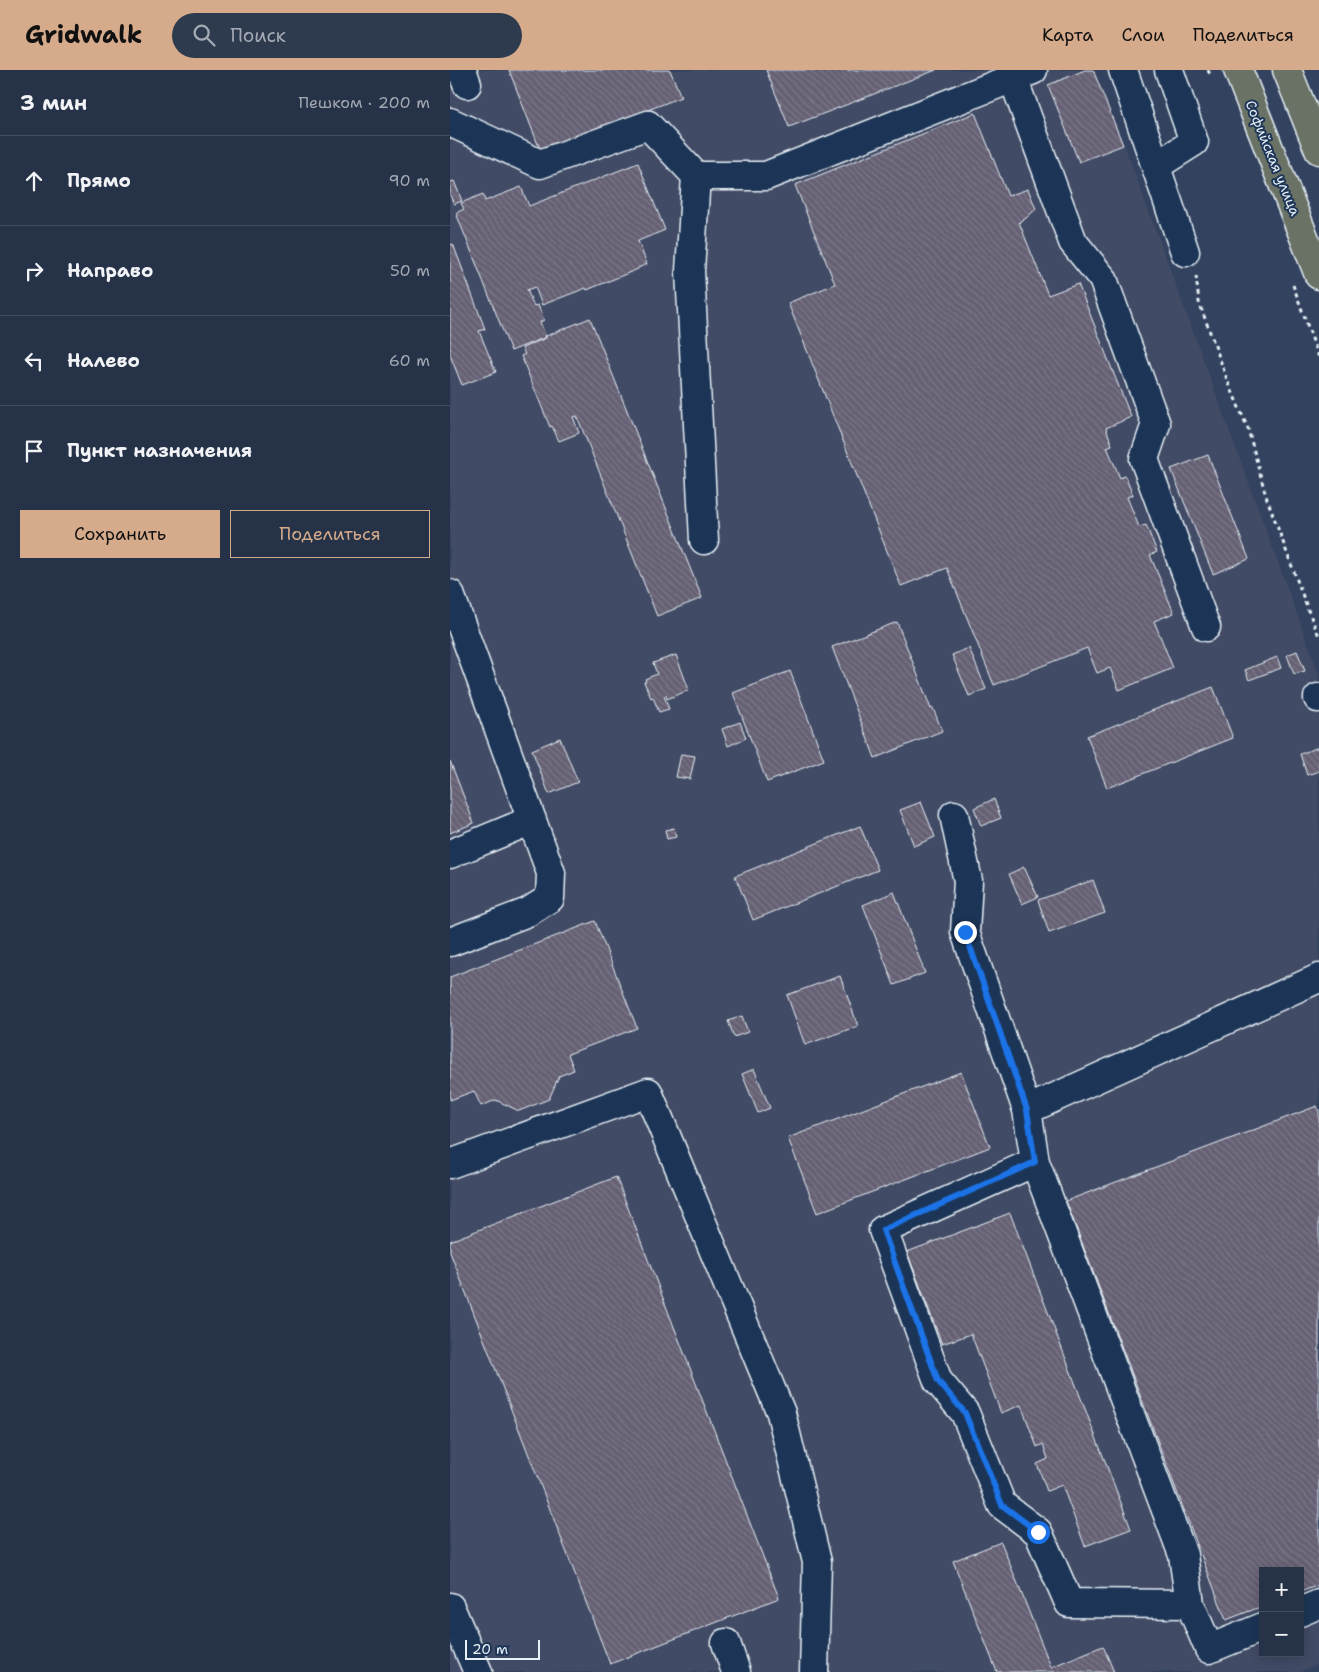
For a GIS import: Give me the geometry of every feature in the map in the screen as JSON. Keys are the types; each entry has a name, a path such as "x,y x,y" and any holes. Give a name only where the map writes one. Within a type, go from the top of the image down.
{"main road":[{"name":"Софийская улица","path":"1238,70 1319,275"},
{"path":"1287,70 1319,150"}],"lane":[{"path":"1123,70 1185,252"},
{"path":"1156,166 1194,142 1169,70"},
{"path":"450,122 540,164 648,125 696,176 766,176 1023,74 1073,242 1103,279 1156,424 1144,459 1206,627"},
{"path":"696,176 690,271 704,540"},
{"path":"450,594 551,873 550,898 528,912 450,942"},
{"path":"954,815 968,881 965,932 1027,1110 1035,1162 1182,1555 1190,1604 1209,1649 1259,1629"},
{"path":"450,854 532,820"},
{"path":"1027,1110 1319,978"},
{"path":"450,1164 648,1092 781,1413 817,1562 814,1672"},
{"path":"1035,1162 883,1230 938,1381 965,1413 1002,1505 1038,1532 1069,1603 1190,1604"},
{"path":"1304,1610 1319,1604"},
{"path":"450,1607 466,1664"},
{"path":"726,1644 736,1672"}],"path":[{"path":"1185,252 1195,271 1199,302 1226,379 1248,428 1266,496 1319,636"}],"shaded area":[{"path":"450,70 1095,70 1319,674 1319,1664 1299,1672 450,1672"}],"building":[{"path":"509,70 670,70 681,97 541,152"},
{"path":"766,70 936,70 789,127"},
{"path":"1085,70 1093,70 1123,145 1079,162 1048,85"},
{"path":"975,113 1008,196 1028,189 1036,209 1019,222 1048,295 1078,284 1131,417 1106,428 1112,445 1107,447 1120,478 1125,476 1133,495 1127,497 1139,527 1146,525 1157,552 1150,555 1174,613 1154,621 1173,668 1119,690 1110,668 1097,673 1087,648 994,685 947,568 901,586 788,303 835,284 795,185"},
{"path":"638,163 665,230 638,241 647,264 587,290 586,288 542,305 535,287 527,290 534,306 538,305 544,320 540,322 546,337 511,351 456,213 464,209 461,203 483,194 485,201 521,187 529,206"},
{"path":"454,181 462,201 454,204 450,195 450,182"},
{"path":"453,244 485,329 479,331 496,372 462,385 450,355 450,245"},
{"path":"590,318 702,598 657,616 577,416 573,417 579,433 559,441 552,426 550,427 521,356 525,354 522,348"},
{"path":"1208,455 1249,559 1213,574 1171,469"},
{"path":"897,622 931,709 933,708 942,731 875,758 832,647"},
{"path":"969,648 986,689 969,696 952,655"},
{"path":"1297,651 1305,671 1294,674 1287,655"},
{"path":"676,655 689,690 667,699 666,695 664,696 669,709 659,712 644,682 646,681 645,679 657,674 653,663"},
{"path":"1277,657 1281,668 1249,680 1245,670"},
{"path":"790,671 824,760 767,782 733,693"},
{"path":"1213,687 1233,738 1107,788 1087,736"},
{"path":"740,722 746,738 728,746 722,729"},
{"path":"560,738 578,782 549,794 532,750"},
{"path":"1319,747 1319,771 1307,775 1300,754"},
{"path":"681,754 695,756 690,779 676,777"},
{"path":"450,761 474,823 450,833"},
{"path":"994,799 1001,818 981,826 974,808"},
{"path":"921,802 935,837 914,846 900,810"},
{"path":"860,826 878,870 753,920 735,876"},
{"path":"674,828 676,837 667,839 665,830"},
{"path":"1024,867 1038,897 1022,904 1009,874"},
{"path":"1093,880 1105,913 1049,933 1038,900"},
{"path":"894,892 925,973 894,985 863,905"},
{"path":"595,921 637,1028 568,1054 574,1070 559,1076 549,1099 519,1111 496,1100 481,1106 474,1091 450,1100 450,977"},
{"path":"840,976 858,1026 805,1045 787,995"},
{"path":"742,1016 748,1032 734,1037 728,1021"},
{"path":"754,1069 770,1108 758,1113 742,1074"},
{"path":"961,1072 990,1147 817,1213 788,1138"},
{"path":"1317,1106 1319,1111 1319,1585 1304,1591 1304,1567 1259,1567 1259,1608 1226,1620 1066,1201"},
{"path":"616,1177 779,1598 610,1664 450,1252 450,1241"},
{"path":"1010,1213 1131,1529 1085,1546 1062,1485 1047,1491 1037,1464 1048,1459 1043,1444 1037,1447 1021,1405 1001,1413 971,1334 942,1344 907,1252"},
{"path":"1001,1542 1051,1667 1103,1646 1114,1672 997,1672 953,1561"}],"route":[{"path":"965,932 1027,1110 1035,1162 883,1230 938,1381 965,1413 1002,1505 1038,1532"}]}
